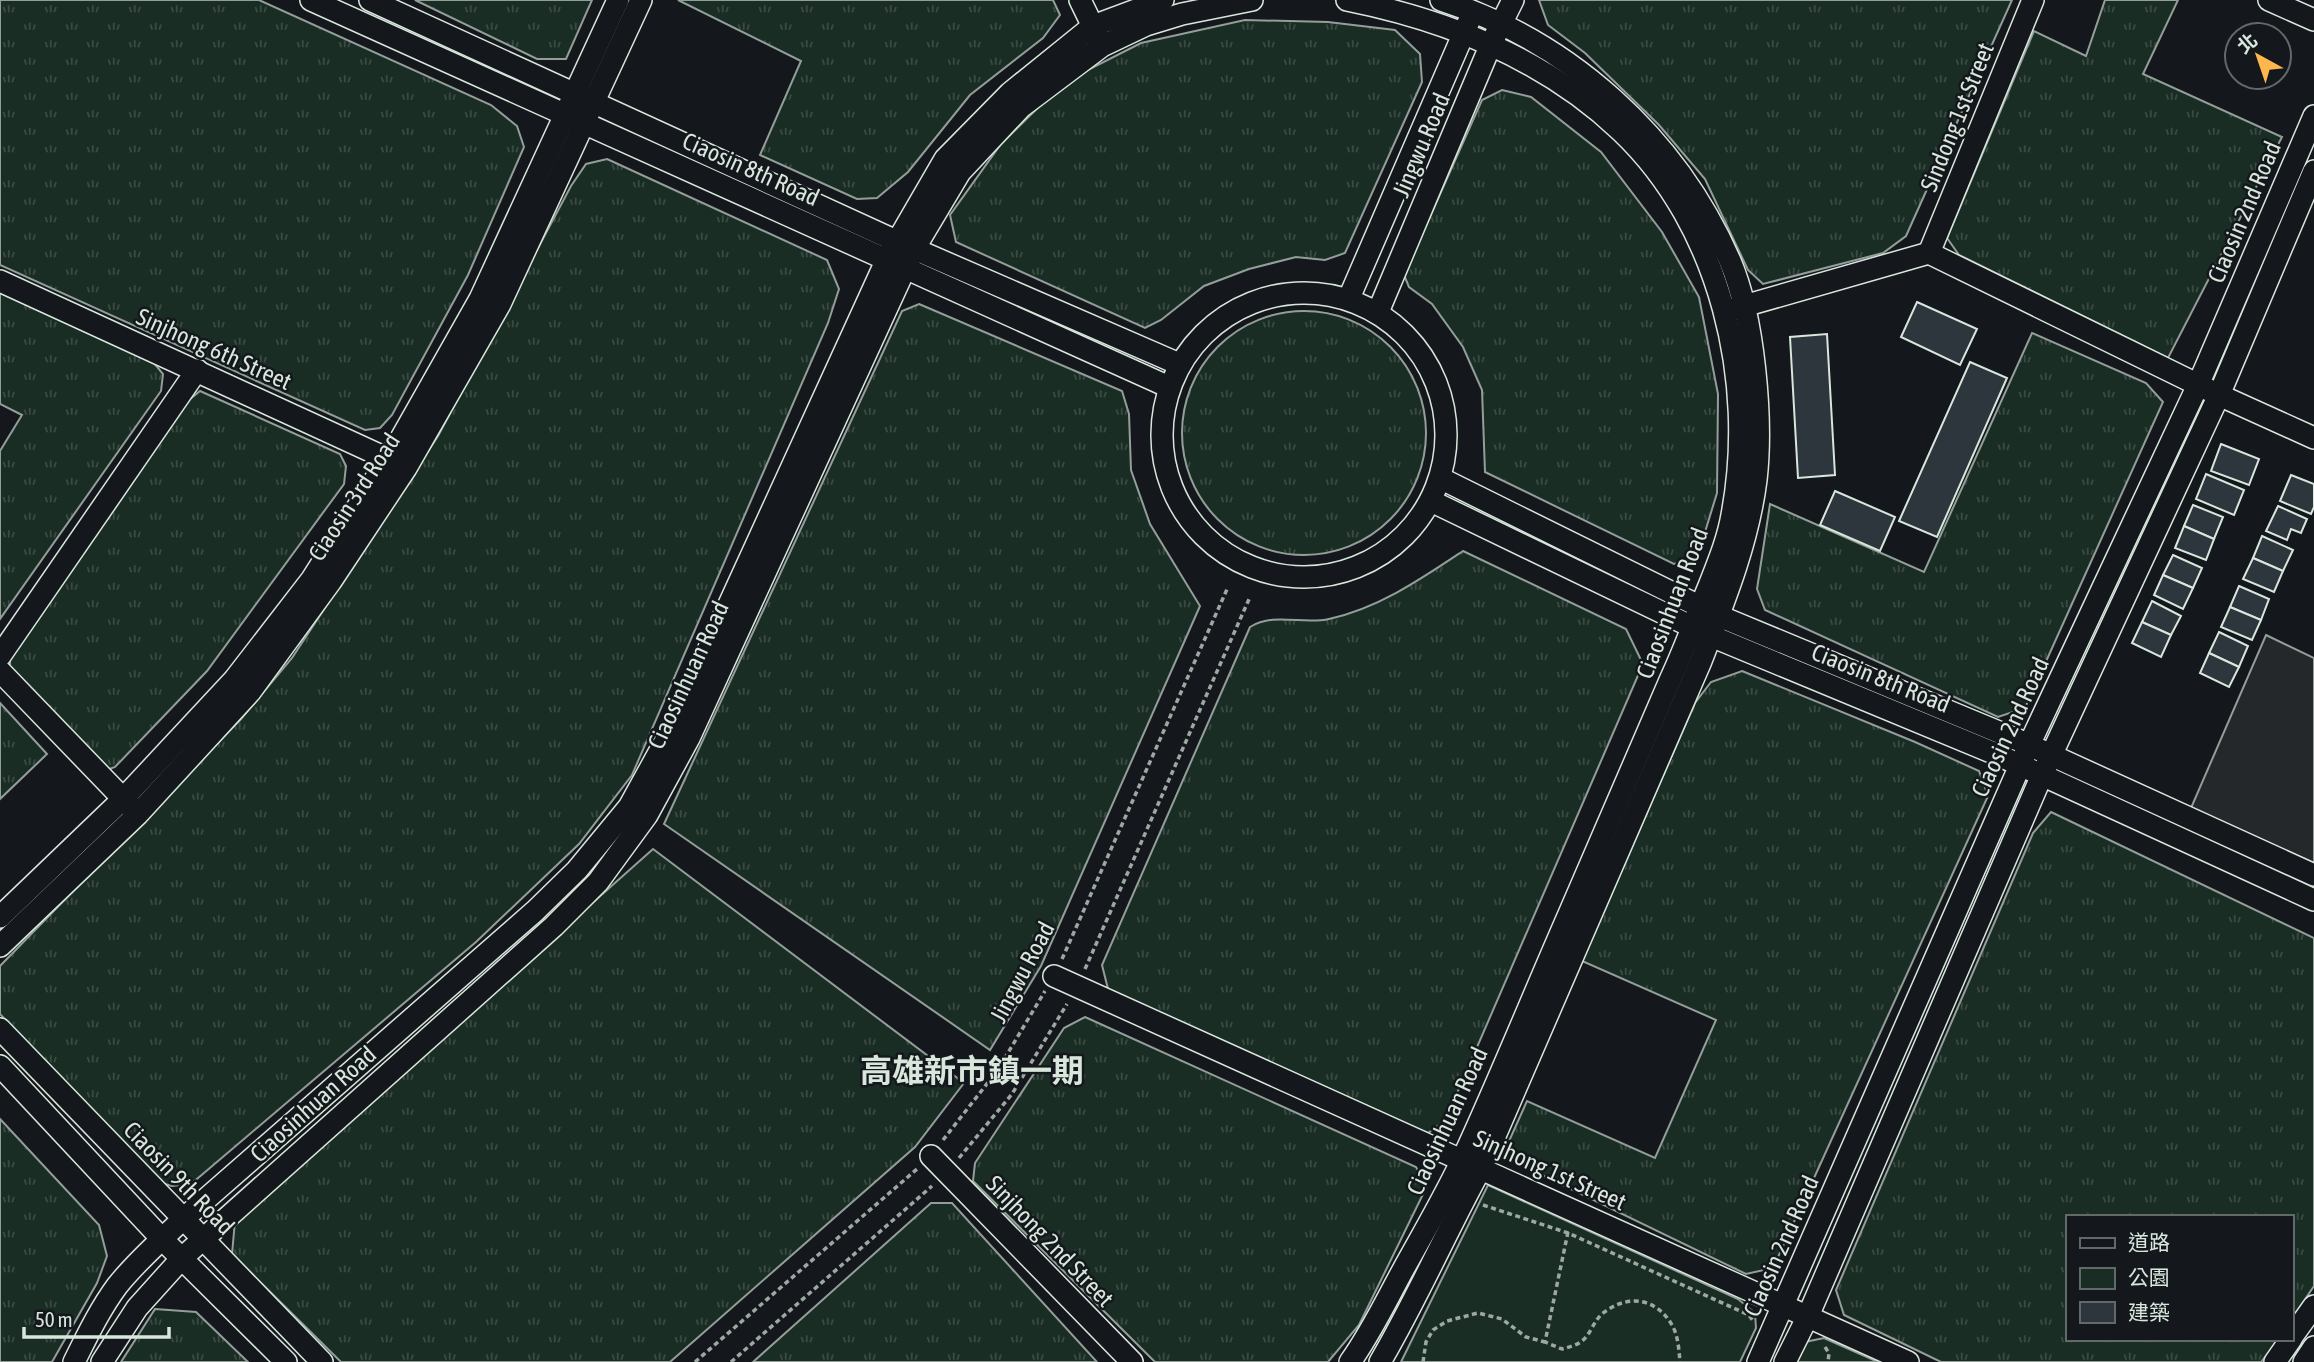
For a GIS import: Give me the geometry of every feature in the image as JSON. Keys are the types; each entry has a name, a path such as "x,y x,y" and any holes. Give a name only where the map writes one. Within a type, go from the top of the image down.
{"street":[{"name":"Ciaosin 8th Road","path":"311,0 576,119 901,254 1179,364"},
{"name":"Ciaosin 8th Road","path":"370,0 596,102 1169,387"},
{"name":"Ciaosin 3rd Road","path":"0,946 131,806 234,680 398,463 500,304 544,208 576,119 576,93 618,0"},
{"name":"Ciaosin 3rd Road","path":"576,119 596,102 641,0"},
{"path":"1080,0 1102,46"},
{"name":"Ciaosinhuan Road","path":"74,1362 91,1327 117,1287 162,1239 535,911 577,870 629,807 672,729 945,159 1010,93 1093,26 1163,0"},
{"name":"Ciaosinhuan Road","path":"102,1362 137,1308 182,1258 554,926 598,882 647,815 689,738 901,254 960,172 1021,107 1102,46 1146,25 1182,14 1252,0"},
{"name":"Ciaosinhuan Road","path":"1347,0 1374,5 1465,33 1491,44 1545,72 1584,101 1621,131 1649,162 1676,201 1735,309"},
{"name":"Ciaosinhuan Road","path":"1380,1362 1401,1327 1445,1234 1472,1164 1749,524 1756,478 1759,416 1735,309 1730,261 1689,186 1633,117 1597,83 1556,54 1502,24 1475,5 1441,0"},
{"name":"Jingwu Road","path":"1378,312 1491,44 1513,0"},
{"name":"Sindong 1st Street","path":"1929,253 2033,0"},
{"path":"2269,0 2314,20"},
{"name":"Jingwu Road","path":"1349,298 1475,5"},
{"name":"Ciaosin 2nd Road","path":"1758,1362 2020,765 2198,385 2314,116"},
{"name":"Ciaosin 2nd Road","path":"1784,1362 1808,1316 2051,755 2219,396 2314,171"},
{"path":"1735,309 1929,253 2219,396 2314,438"},
{"name":"Sinjhong 6th Street","path":"0,281 398,463"},
{"path":"1300,291 1349,298 1378,312 1414,342 1438,383 1447,429 1440,478 1431,501 1410,530 1379,556 1342,572 1302,578 1261,571 1240,563 1206,540 1180,507 1164,469 1161,427 1169,387 1179,364 1210,327 1252,301 1300,291"},
{"path":"0,656 197,370"},
{"name":"Ciaosin 8th Road","path":"1440,478 1710,611 2029,745 2314,875"},
{"name":"Ciaosin 8th Road","path":"1431,501 1702,632 2020,765 2314,900"},
{"path":"0,671 131,806"},
{"name":"Ciaosin 3rd Road","path":"0,917 131,806"},
{"name":"Sinjhong 1st Street","path":"1054,976 1908,1362"},
{"name":"Ciaosin 9th Road","path":"0,1029 322,1362"},
{"path":"0,1066 162,1239 286,1362"},
{"name":"Sinjhong 2nd Street","path":"931,1156 1132,1362"},
{"name":"Ciaosinhuan Road","path":"1350,1362 1472,1164"},
{"path":"2293,1336 2314,1306"},
{"path":"2275,1362 2290,1341"},
{"path":"2304,1362 2314,1347"}],"path":[{"name":"Jingwu Road","path":"695,1362 931,1156 997,1071 1054,976 1228,587"},
{"path":"731,1362 947,1172 1012,1094 1077,987 1250,597"},
{"path":"1478,1216 1484,1203 1568,1233 1749,1315 1753,1319 1752,1328"},
{"path":"1545,1342 1572,1209"},
{"path":"1423,1362 1426,1342 1433,1330 1447,1321 1478,1313 1502,1319 1526,1337 1562,1349 1584,1340 1595,1320 1606,1310 1637,1300 1655,1307 1672,1325 1679,1344 1681,1362"}],"green space":[{"path":"0,0 259,0 491,105 517,126 524,147 468,275 392,415 380,428 365,430 0,265"},
{"path":"415,0 592,0 566,59 537,59"},
{"path":"678,0 1053,0 1060,15 1043,38 970,95 908,172 877,198 857,199 760,155 801,61"},
{"path":"1539,0 2012,0 1906,236 1883,253 1763,284 1748,270 1705,179 1659,125 1585,53 1548,25"},
{"path":"2105,0 2178,0 2143,74 2282,137 2168,358 1959,255 1947,238 2034,31 2086,56"},
{"path":"1245,20 1328,22 1395,30 1420,54 1422,82 1345,253 1325,260 1296,257 1249,269 1204,286 1161,320 1145,328 956,242 950,215 1001,144 1064,82 1141,43"},
{"path":"1502,90 1531,97 1601,152 1662,232 1699,297 1718,394 1717,493 1697,558 1674,564 1485,472 1482,390 1463,347 1432,304 1409,287 1404,275 1482,100"},
{"path":"607,159 827,260 839,289 828,323 632,775 579,844 476,942 191,1184 172,1186 158,1182 0,1014 0,966 241,719 292,658 438,436 571,186 586,164"},
{"path":"0,293 154,363 163,374 161,391 0,619 0,451 22,415 0,404"},
{"path":"919,304 1122,391 1129,414 1131,470 1150,524 1200,606 1041,966 990,1050 664,824 902,311"},
{"path":"1304,311 1328,313 1351,320 1372,331 1390,347 1406,365 1417,386 1424,409 1424,457 1417,480 1406,501 1390,519 1372,535 1351,546 1328,553 1304,555 1280,553 1257,546 1236,535 1218,519 1202,501 1191,480 1184,457 1182,433 1184,409 1191,386 1202,365 1218,347 1236,331 1257,320 1280,313"},
{"path":"2032,333 2146,383 2163,402 2025,708 1998,717 1765,610 1757,589 1770,504 1924,572"},
{"path":"200,391 340,454 346,466 344,484 207,671 115,767 107,770 10,671 10,658 189,400"},
{"path":"1463,551 1626,629 1643,664 1445,1121 1428,1133 1108,989 1102,965 1250,627 1269,620 1329,619 1365,608 1399,591"},
{"path":"1742,671 1979,771 1988,796 1773,1268 1746,1274 1515,1162 1505,1150 1527,1101 1655,1158 1716,1020 1582,961 1695,703 1711,682"},
{"path":"0,703 47,754 0,799"},
{"path":"2051,812 2314,938 2314,1286 2293,1317 2293,1215 2066,1215 2066,1341 2277,1341 2261,1362 1941,1362 1844,1315 1836,1290 2033,833"},
{"path":"653,849 964,1083 915,1147 670,1362 341,1362 232,1254 235,1221"},
{"path":"1085,1017 1416,1167 1427,1186 1359,1325 1328,1362 1155,1362 973,1181 975,1163 1064,1028"},
{"path":"0,1119 99,1225 107,1256 97,1283 52,1362 0,1362"},
{"path":"1488,1185 1738,1299 1755,1313 1756,1328 1740,1362 1401,1362"},
{"path":"931,1203 952,1203 1097,1362 753,1362"},
{"path":"155,1309 196,1312 248,1362 121,1362"},
{"path":"1824,1338 1878,1362 1795,1362 1805,1342"}],"shaded area":[{"path":"2266,635 2314,658 2314,863 2191,808"}],"building":[{"path":"1917,302 1977,329 1960,365 1901,337"},
{"path":"1827,334 1835,475 1798,478 1790,337"},
{"path":"1970,362 2007,378 1937,537 1899,521"},
{"path":"2221,444 2259,459 2249,485 2211,471"},
{"path":"2206,474 2244,490 2234,515 2196,499"},
{"path":"2291,475 2314,484 2314,507 2311,514 2280,501"},
{"path":"1835,491 1895,517 1880,551 1820,525"},
{"path":"2193,505 2223,517 2214,539 2184,526"},
{"path":"2278,506 2307,519 2301,533 2291,529 2287,540 2266,531"},
{"path":"2184,526 2214,539 2206,560 2175,548"},
{"path":"2262,536 2293,550 2283,571 2253,558"},
{"path":"2173,555 2202,568 2193,588 2163,575"},
{"path":"2253,558 2283,571 2274,592 2243,579"},
{"path":"2163,575 2193,588 2183,609 2154,595"},
{"path":"2239,586 2269,599 2261,620 2230,607"},
{"path":"2152,601 2181,616 2171,635 2142,622"},
{"path":"2230,607 2261,620 2252,640 2221,627"},
{"path":"2142,622 2171,635 2161,657 2132,643"},
{"path":"2219,632 2248,646 2239,667 2209,653"},
{"path":"2209,653 2239,667 2229,687 2200,673"}],"district":[{"name":"高雄新市鎮一期","path":"972,1070"}]}
